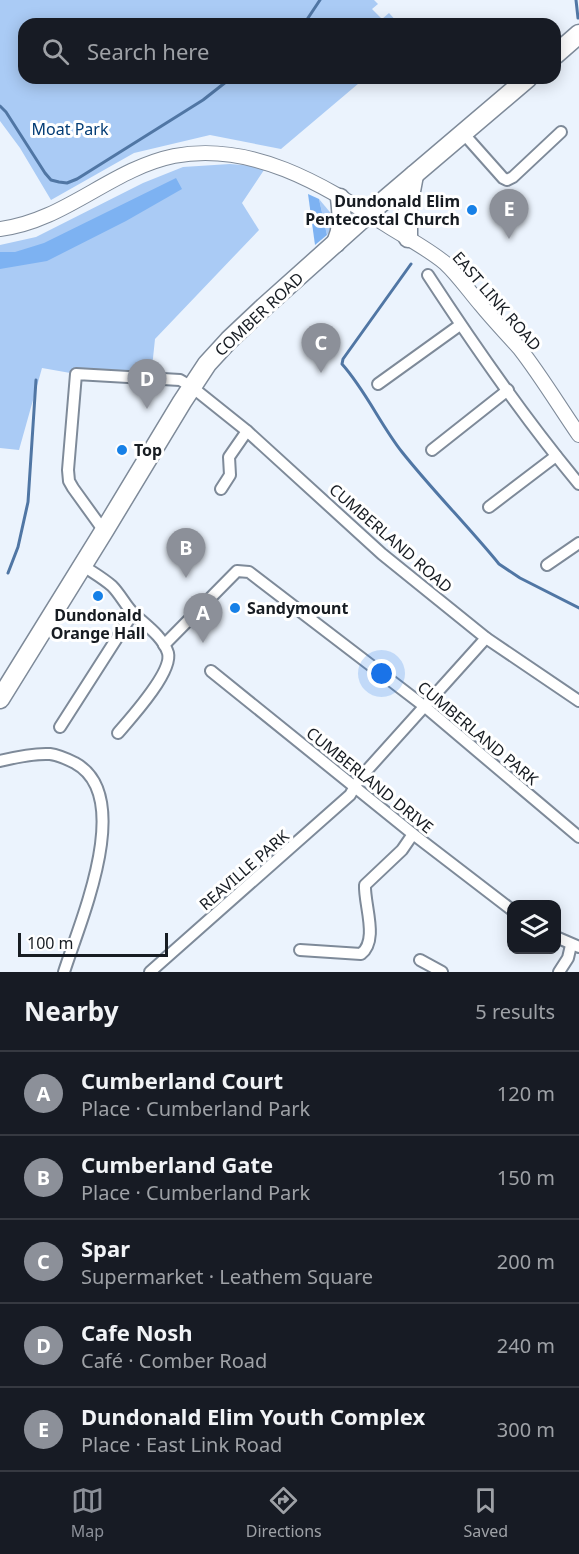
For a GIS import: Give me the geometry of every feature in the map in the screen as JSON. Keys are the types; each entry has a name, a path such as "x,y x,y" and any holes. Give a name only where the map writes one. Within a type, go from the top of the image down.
{"highway":[{"path":"561,50 579,34"},
{"name":"COMBER ROAD","path":"0,699 207,364 229,340 368,214 521,84"},
{"path":"408,238 408,207 414,175"},
{"path":"336,243 342,221 340,198"}],"street":[{"path":"463,133 507,180 561,132"},
{"name":"EAST LINK ROAD","path":"0,229 21,227 50,216 111,180 174,156 202,153 239,155 267,162 293,172 340,198 408,238 446,264 520,349 579,435"},
{"path":"428,275 460,325 579,484"},
{"path":"378,384 460,325"},
{"path":"104,531 69,481 76,374 180,380 192,387"},
{"name":"CUMBERLAND ROAD","path":"192,387 247,430 382,554 486,638 579,701"},
{"path":"432,450 508,390"},
{"path":"221,489 230,475 229,456 247,430"},
{"path":"489,507 556,456"},
{"path":"546,565 579,543"},
{"path":"82,565 113,587 133,613 153,631 169,655 166,668 140,707 118,734"},
{"name":"CUMBERLAND PARK","path":"164,645 237,571 249,572 424,706 579,837"},
{"path":"60,728 133,613"},
{"name":"REAVILLE PARK","path":"150,972 350,795 354,787 424,706 486,638"},
{"name":"CUMBERLAND DRIVE","path":"211,671 413,834 507,906"},
{"path":"0,761 29,755 51,754 65,757 81,766 92,778 100,796 103,819 100,857 64,972"},
{"path":"300,950 361,954 366,950 369,943 365,885 402,850 413,834"},
{"path":"560,972 575,946 561,939"},
{"path":"420,960 442,972"}],"green space":[{"name":"Moat Park","path":"0,0 374,0 378,4 372,9 381,18 18,18 18,84 358,84 281,149 210,135 134,153 51,200 20,148 0,121"},
{"name":"Moat Park","path":"389,13 394,18 383,18"},
{"path":"230,164 266,167 242,203 259,230 155,339 151,377 76,374 42,368 19,450 0,448 0,245 36,237 143,183 183,167"},
{"path":"319,199 334,217 333,226 327,235"}],"shaded area":[{"path":"176,178 182,189 126,221 47,261 0,269 0,252 15,252 44,243"},
{"path":"308,194 319,199 327,235 315,245"}],"waterway":[{"path":"308,18 320,0"},
{"path":"576,0 578,18"},
{"path":"0,106 51,180 67,183 203,100 223,84"},
{"path":"411,264 343,359 342,364 402,452 499,564 520,578 579,608"},
{"path":"8,573 18,547 28,502 36,380"}],"place":[{"name":"Dundonald Elim Pentecostal Church","path":"472,210"},
{"name":"Dundonald Elim Youth Complex","path":"509,239"},
{"name":"Spar","path":"321,373"},
{"name":"Cafe Nosh","path":"147,409"},
{"name":"Top","path":"122,450"},
{"name":"Cumberland Gate","path":"186,578"},
{"name":"Dundonald Orange Hall","path":"98,596"},
{"name":"Sandymount","path":"235,608"},
{"name":"Cumberland Court","path":"203,643"}]}
